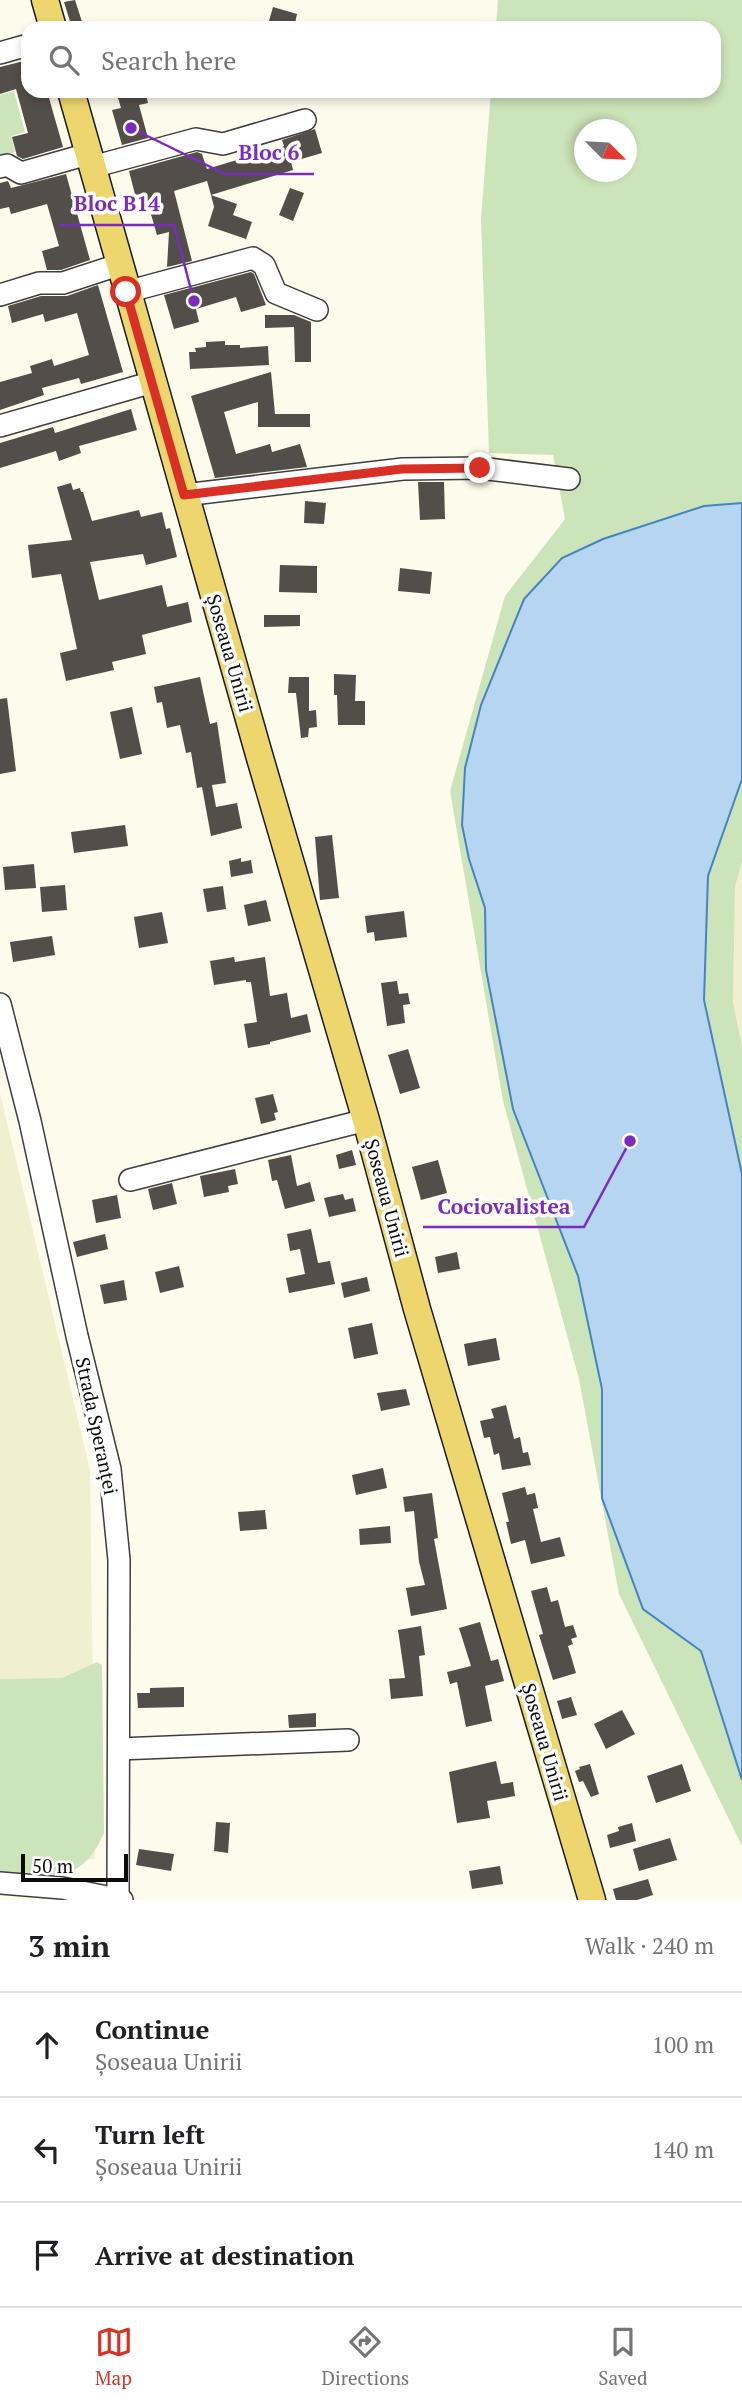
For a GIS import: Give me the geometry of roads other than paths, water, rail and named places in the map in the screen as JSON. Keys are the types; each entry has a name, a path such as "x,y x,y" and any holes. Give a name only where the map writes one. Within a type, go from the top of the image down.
{"main road":[{"path":"45,0 51,21"},
{"name":"Șoseaua Unirii","path":"73,98 118,265 366,1120 417,1308 592,1900"}],"street":[{"path":"0,52 21,47"},
{"path":"0,167 7,165 21,173 196,139 223,144 305,120"},
{"path":"126,292 253,258 264,265 276,293 317,310"},
{"path":"0,295 39,283 63,283 118,265"},
{"path":"0,426 153,382"},
{"path":"184,495 402,469 480,468 569,479"},
{"name":"Strada Speranței","path":"0,1004 30,1121 74,1323 110,1469 119,1560 120,1899"},
{"path":"130,1181 366,1120"},
{"path":"119,1749 348,1740"},
{"path":"0,1883 62,1888 120,1899"}],"water":[{"path":"742,503 742,779 708,876 704,1000 742,1174 742,1780 701,1651 643,1609 602,1498 602,1389 578,1276 513,1109 486,970 485,908 469,859 462,825 465,768 481,705 524,599 562,558 603,539 704,506"}],"place":[{"name":"Bloc 6","path":"131,128"},
{"name":"Bloc B14","path":"194,301"},
{"name":"Cociovalistea","path":"630,1141"}]}
